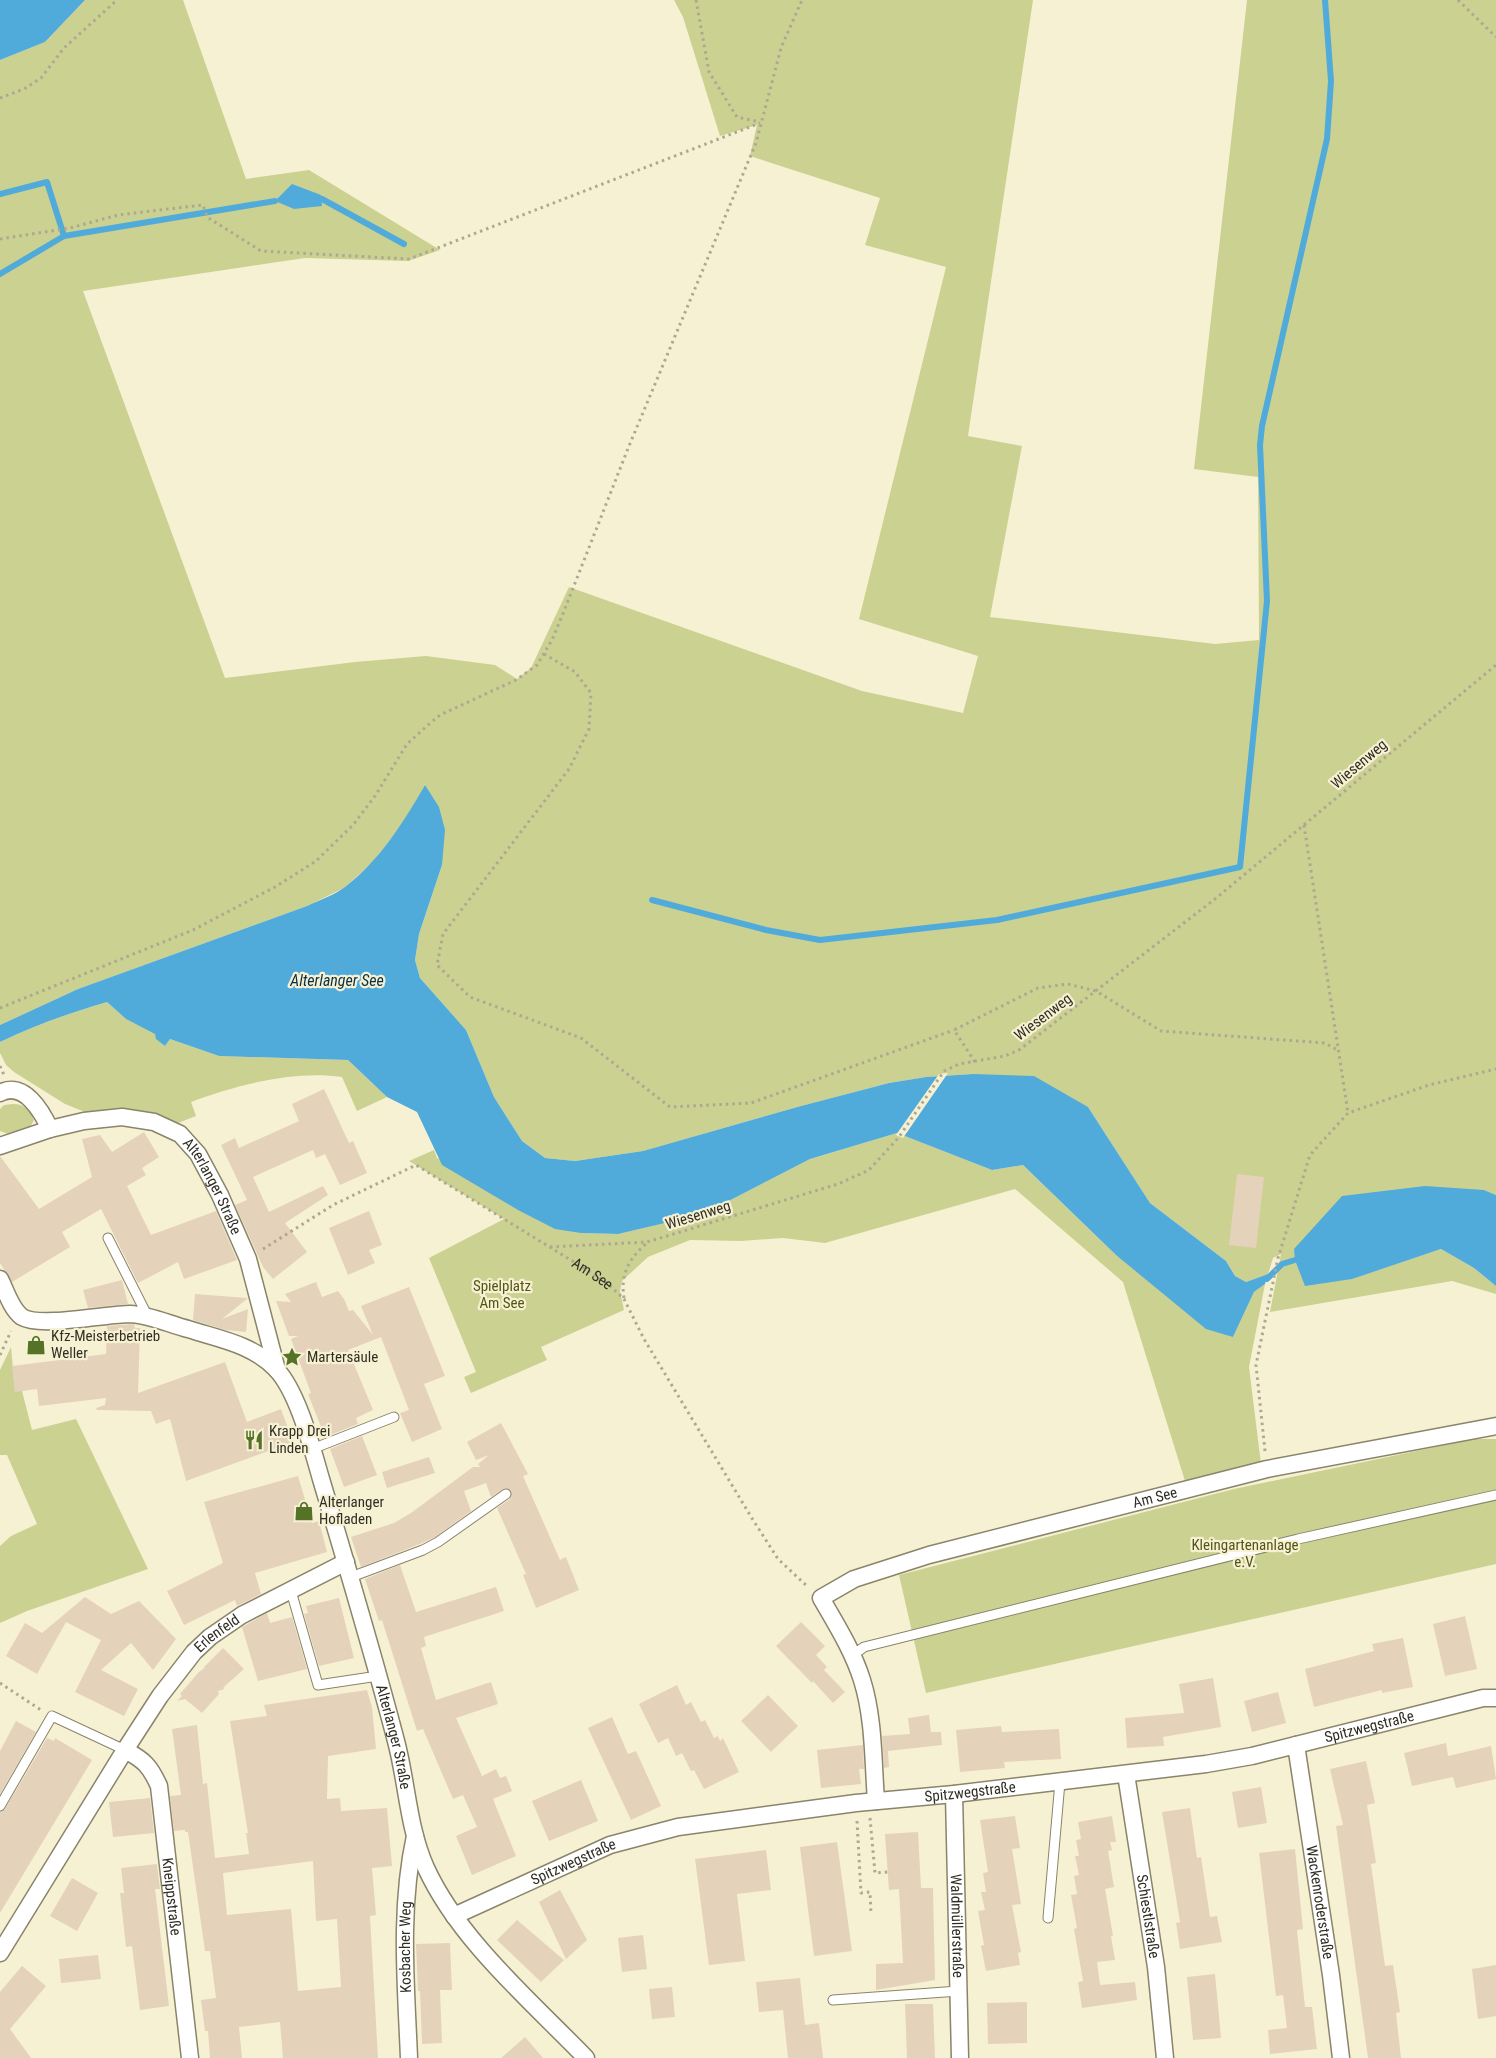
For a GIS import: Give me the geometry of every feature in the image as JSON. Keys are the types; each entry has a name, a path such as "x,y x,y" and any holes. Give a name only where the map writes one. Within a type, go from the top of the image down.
{"street":[{"path":"0,1093 10,1090 24,1095 34,1102 43,1113 50,1129"},
{"name":"Alterlanger Straße","path":"0,1146 50,1129 84,1121 122,1117 154,1122 180,1134 198,1154 220,1195 248,1259 277,1370 290,1391 312,1450 351,1577 397,1743 415,1836 425,1865 454,1916 478,1946 586,2058"},
{"path":"0,1280 15,1309 22,1317"},
{"name":"Alterlanger Straße","path":"22,1317 32,1320 71,1320 130,1314 148,1316 240,1344 259,1355 277,1370"},
{"name":"Am See","path":"822,1598 854,1580 929,1556 1267,1469 1496,1426"},
{"name":"Erlenfeld","path":"0,1953 125,1750 160,1696 194,1652 226,1625 346,1562"},
{"path":"822,1598 853,1655 862,1679 868,1704 876,1801"},
{"name":"Spitzwegstraße","path":"454,1916 582,1856 644,1834 678,1827 856,1803 954,1794 1206,1764 1252,1756 1483,1698 1496,1698"},
{"name":"Wackenroderstraße","path":"1296,1745 1331,1975 1341,2058"},
{"name":"Kneippstraße","path":"125,1750 140,1758 152,1770 159,1786 190,2058"},
{"name":"Schiestlstraße","path":"1126,1774 1156,1967 1166,2058"},
{"name":"Waldmüllerstraße","path":"954,1794 960,2058"},
{"name":"Kosbacher Weg","path":"409,2058 405,1931 406,1895 415,1836"}],"lane":[{"path":"108,1238 148,1316"},
{"path":"312,1450 394,1417"},
{"path":"351,1577 438,1542 506,1494"},
{"path":"853,1655 864,1647 1298,1540 1496,1495"},
{"path":"292,1591 318,1685 378,1676"},
{"path":"0,1806 52,1716 125,1750"},
{"path":"1048,1918 1060,1782"},
{"path":"833,2000 959,1991"}],"path":[{"path":"0,98 24,89 41,78 64,48 117,0"},
{"path":"696,0 709,72 737,117 760,123"},
{"path":"0,1008 193,930 261,895 300,871 316,860 353,825 376,796 407,744 428,725 440,715 516,680 537,665 552,640 629,446 756,143 781,48 802,0"},
{"path":"1458,0 1496,37"},
{"path":"0,239 70,228 118,215 203,205 208,217 261,251 409,258 760,123"},
{"path":"544,654 575,672 591,693 589,729 569,769 443,934 437,965 470,997 581,1038 670,1108 751,1103 954,1030 1038,988 1068,984 1096,991 1161,1031 1325,1043 1339,1051"},
{"name":"Wiesenweg","path":"550,1247 647,1242 838,1184 869,1170 899,1138 944,1071 959,1064 1005,1056 1019,1050 1215,899 1496,665"},
{"path":"1304,826 1348,1113"},
{"path":"954,1030 975,1062"},
{"path":"1267,1469 1256,1365 1278,1258 1310,1155 1348,1113 1429,1085 1496,1068"},
{"name":"Am See","path":"248,1259 333,1205 416,1165 607,1283 624,1298 644,1339 778,1559 796,1577 822,1598"},
{"path":"624,1298 624,1274 635,1254 647,1242"},
{"path":"0,1355 11,1330 22,1317"},
{"path":"0,1683 52,1716"},
{"path":"876,1801 870,1821 875,1873 888,1872"},
{"path":"856,1803 861,1893 870,1892 871,1914"}],"green space":[{"path":"85,0 183,0 246,179 309,170 440,250 408,261 305,258 83,291 225,678 355,662 426,656 495,665 517,679 531,668 569,587 862,691 963,713 978,656 859,619 946,267 865,245 880,198 750,156 757,125 720,136 683,17 674,0 1033,0 968,436 1022,446 990,617 1215,644 1259,640 1258,477 1194,469 1247,0 1496,0 1496,1195 1484,1190 1350,1279 1441,1249 1474,1268 1496,1286 1496,1294 1452,1281 1270,1312 1281,1254 1273,1258 1268,1274 1246,1282 1235,1276 1226,1261 1150,1203 1088,1107 973,1074 926,1077 889,1083 643,1151 575,1161 545,1158 522,1141 494,1097 466,1030 420,978 415,960 419,934 442,865 425,785 404,822 374,861 344,888 307,906 78,989 0,1025 0,60 45,42"},
{"path":"107,1002 126,1019 156,1034 165,1046 170,1039 219,1056 348,1060 387,1097 357,1111 342,1077 324,1075 285,1077 227,1090 191,1102 196,1116 178,1123 139,1112 85,1112 65,1104 6,1065 0,1053 0,1042 26,1030"},
{"path":"13,1104 26,1108 34,1120 28,1131 11,1135 0,1131 0,1109 4,1105"},
{"name":"Spielplatz Am See","path":"897,1133 992,1170 1023,1165 1116,1255 1233,1337 1254,1292 1265,1284 1249,1367 1261,1464 1185,1481 1123,1282 1015,1189 825,1243 783,1238 741,1241 690,1240 648,1257 622,1281 620,1291 624,1310 541,1347 547,1360 471,1393 464,1377 476,1372 429,1258 504,1219 409,1161 434,1150 437,1158 581,1233 617,1234 695,1216 719,1206 810,1159"},
{"path":"11,1347 15,1391 22,1391 32,1430 76,1419 148,1569 27,1611 0,1623 0,1546 11,1536 37,1524 7,1455 0,1455 0,1370"},
{"name":"Kleingartenanlage e.V.","path":"1474,1439 1496,1439 1496,1564 926,1693 899,1575 1234,1489"}],"water":[{"path":"0,0 85,0 45,42 0,60"},
{"path":"292,184 321,195 322,206 294,209 275,201"},
{"name":"Alterlanger See","path":"425,785 439,807 445,830 442,865 419,934 415,960 420,978 466,1030 494,1097 522,1141 545,1158 575,1161 643,1151 889,1083 926,1077 973,1074 1034,1076 1088,1107 1150,1203 1226,1261 1235,1276 1246,1282 1268,1274 1265,1284 1254,1292 1233,1337 1206,1329 1116,1255 1023,1165 992,1170 897,1133 810,1159 719,1206 695,1216 618,1234 581,1233 555,1229 518,1210 442,1165 417,1112 387,1097 348,1060 219,1056 170,1039 165,1046 156,1039 155,1034 126,1019 107,1002 26,1030 0,1042 0,1025 78,989 307,906 341,890 358,876 380,853"},
{"path":"1425,1186 1484,1190 1496,1195 1496,1286 1474,1268 1441,1249 1352,1279 1305,1286 1295,1260 1294,1249 1342,1196"}],"pier":[{"path":"948,1073 903,1138 896,1135 939,1074"}],"building":[{"path":"324,1089 349,1143 353,1141 367,1173 340,1185 325,1154 316,1158 313,1150 253,1177 269,1212 323,1186 328,1195 285,1223 307,1252 273,1279 263,1267 235,1205 247,1200 221,1145 235,1138 239,1148 299,1121 292,1104"},
{"path":"144,1132 159,1157 142,1168 146,1175 127,1186 151,1235 216,1211 237,1260 184,1279 178,1262 138,1283 101,1209 62,1232 70,1247 12,1282 0,1263 0,1156 39,1209 92,1177 82,1139 100,1135 112,1152"},
{"path":"1237,1174 1264,1177 1256,1248 1229,1245"},
{"path":"369,1211 382,1245 369,1250 375,1263 348,1275 329,1228"},
{"path":"122,1280 128,1304 88,1308 83,1290"},
{"path":"316,1282 322,1297 338,1291 349,1311 353,1310 373,1335 361,1306 409,1287 445,1376 424,1384 442,1429 412,1442 400,1413 409,1410 381,1337 348,1350 373,1410 356,1418 358,1424 325,1437 308,1394 311,1393 291,1339 298,1336 289,1336 276,1301 291,1302 285,1294"},
{"path":"195,1294 248,1298 222,1319 248,1309 246,1332 226,1330 193,1320"},
{"path":"134,1324 135,1328 140,1328 138,1393 225,1362 247,1422 281,1409 293,1442 186,1481 170,1419 156,1424 151,1411 97,1410 96,1408 105,1405 106,1398 39,1406 37,1389 15,1392 12,1366 106,1354 107,1326"},
{"path":"501,1423 528,1474 523,1476 560,1560 566,1557 579,1590 536,1608 523,1575 526,1574 497,1508 510,1499 511,1491 505,1488 491,1497 486,1483 464,1491 471,1511 435,1537 361,1567 351,1537 394,1523 411,1513 473,1467 480,1467 478,1464 489,1455 476,1460 467,1442"},
{"path":"362,1436 377,1475 344,1487 330,1449"},
{"path":"429,1457 435,1473 387,1488 382,1472"},
{"path":"298,1476 312,1523 319,1521 327,1552 255,1573 261,1594 237,1606 235,1600 184,1625 167,1591 223,1563 204,1502"},
{"path":"400,1565 416,1612 496,1587 504,1611 424,1637 426,1646 421,1648 436,1700 491,1682 498,1704 456,1718 482,1776 496,1769 500,1778 506,1776 512,1791 493,1799 516,1856 472,1875 456,1836 477,1827 463,1795 453,1799 423,1729 417,1731 382,1620 379,1621 365,1579"},
{"path":"85,1597 111,1614 139,1601 176,1639 153,1670 131,1643 101,1670 138,1689 124,1716 75,1692 101,1640 66,1622 37,1674 6,1656 25,1623 42,1633"},
{"path":"339,1598 354,1658 319,1666 304,1614 308,1613 306,1606"},
{"path":"267,1613 270,1623 292,1617 307,1669 258,1681 242,1627"},
{"path":"1465,1616 1477,1669 1445,1676 1433,1624"},
{"path":"801,1622 825,1646 816,1655 827,1667 824,1670 845,1692 833,1703 776,1646"},
{"path":"1403,1638 1413,1687 1382,1693 1382,1690 1314,1707 1305,1669 1374,1651 1372,1644"},
{"path":"223,1648 244,1669 223,1688 225,1689 218,1691 219,1694 202,1713 185,1699 177,1701 182,1696 180,1694 198,1673 204,1668 206,1670 204,1667"},
{"path":"1213,1678 1221,1727 1163,1737 1164,1746 1127,1748 1125,1718 1184,1713 1179,1684"},
{"path":"677,1685 686,1705 691,1702 701,1722 705,1720 714,1738 718,1736 720,1741 723,1738 739,1772 704,1789 694,1770 691,1771 682,1753 676,1756 668,1738 658,1743 639,1704"},
{"path":"367,1690 372,1707 376,1749 328,1756 327,1799 340,1798 341,1811 387,1808 392,1866 372,1868 376,1915 370,1916 378,2058 283,2058 280,2022 239,2027 242,2058 210,2058 208,2031 205,2031 201,2000 216,1998 210,1951 205,1951 188,1832 185,1832 185,1830 174,1831 170,1796 181,1795 172,1729 197,1725 203,1784 207,1783 215,1858 249,1854 246,1833 248,1833 230,1721 267,1716 264,1705","holes":["313,1861 316,1921 337,1919 341,1987 298,1991 291,1909 227,1915 223,1873"]},
{"path":"1278,1692 1286,1723 1252,1732 1244,1701"},
{"path":"768,1695 798,1726 771,1752 741,1721"},
{"path":"929,1715 931,1732 941,1732 942,1745 888,1751 889,1767 884,1768 882,1736 910,1734 908,1718"},
{"path":"612,1717 628,1754 636,1751 661,1806 631,1820 588,1728"},
{"path":"16,1721 36,1732 0,1794 0,1751"},
{"path":"1001,1726 1002,1732 1059,1729 1061,1759 1004,1762 1005,1768 960,1772 956,1730"},
{"path":"47,1738 54,1741 55,1738 92,1760 0,1913 0,1812 5,1809"},
{"path":"1446,1743 1448,1756 1491,1746 1496,1779 1456,1788 1453,1777 1412,1786 1404,1753"},
{"path":"863,1745 864,1769 859,1769 861,1784 821,1788 817,1750"},
{"path":"1366,1761 1375,1803 1367,1805 1376,1863 1371,1864 1385,1966 1393,1965 1400,2012 1396,2013 1401,2058 1368,2058 1336,1826 1343,1825 1330,1769"},
{"path":"581,1780 598,1821 549,1841 532,1801"},
{"path":"1261,1787 1267,1823 1238,1828 1232,1792"},
{"path":"150,1798 154,1833 113,1837 109,1802"},
{"path":"1190,1808 1197,1858 1201,1857 1210,1917 1217,1916 1222,1942 1180,1949 1176,1923 1180,1922 1162,1812"},
{"path":"1015,1816 1020,1848 1012,1849 1021,1904 1012,1905 1021,1952 1018,1953 1020,1965 986,1971 981,1946 984,1945 978,1911 985,1910 981,1892 986,1892 983,1873 988,1872 980,1820"},
{"path":"1112,1816 1116,1842 1110,1842 1112,1850 1108,1851 1114,1887 1105,1889 1115,1960 1097,1962 1100,1985 1135,1982 1137,2000 1082,2008 1078,1982 1083,1981 1074,1929 1077,1928 1071,1895 1077,1894 1074,1876 1079,1875 1075,1856 1079,1856 1076,1840 1081,1839 1078,1822"},
{"path":"918,1832 921,1888 933,1888 935,1980 876,1990 876,1964 903,1963 899,1889 889,1890 885,1834"},
{"path":"837,1842 852,1951 814,1956 800,1847"},
{"path":"1295,1849 1303,1929 1297,1930 1305,2007 1312,2007 1317,2049 1270,2054 1268,2030 1287,2028 1283,1995 1276,1996 1259,1853"},
{"path":"766,1850 771,1890 737,1894 745,1961 709,1965 695,1859"},
{"path":"157,1864 160,1889 155,1889 169,2006 140,2010 132,1946 126,1947 120,1893 124,1893 121,1868"},
{"path":"72,1878 98,1893 77,1931 50,1916"},
{"path":"560,1890 587,1940 566,1959 539,1902"},
{"path":"517,1920 564,1960 541,1982 497,1940"},
{"path":"643,1935 647,1969 622,1972 618,1938"},
{"path":"450,1943 452,1990 440,1990 442,2043 422,2044 416,1944"},
{"path":"98,1955 101,1979 61,1983 59,1959"},
{"path":"1496,1965 1496,2016 1478,2019 1472,1969"},
{"path":"22,1966 46,1986 10,2029 31,2058 0,2058 0,1992"},
{"path":"1215,1974 1221,2038 1193,2040 1187,1977"},
{"path":"800,1978 805,2025 819,2023 823,2058 788,2058 783,2010 759,2012 756,1982"},
{"path":"672,1987 675,2017 652,2019 649,1989"},
{"path":"1027,2002 1027,2043 988,2044 987,2003"},
{"path":"905,2004 933,2004 935,2058 907,2058"},
{"path":"525,2037 543,2058 501,2058"}],"waterway":[{"path":"652,900 766,930 820,940 997,920 1240,867 1267,601 1260,445 1262,426 1327,139 1331,81 1325,0"},
{"path":"0,194 47,182 64,236"},
{"path":"322,199 404,244"},
{"path":"0,274 64,236 275,201"},
{"path":"1267,1279 1282,1264 1295,1260"}],"place":[{"name":"Kfz-Meisterbetrieb Weller","path":"36,1345"},
{"name":"Martersäule","path":"292,1357"},
{"name":"Krapp Drei Linden","path":"254,1440"},
{"name":"Alterlanger Hofladen","path":"304,1511"}]}
